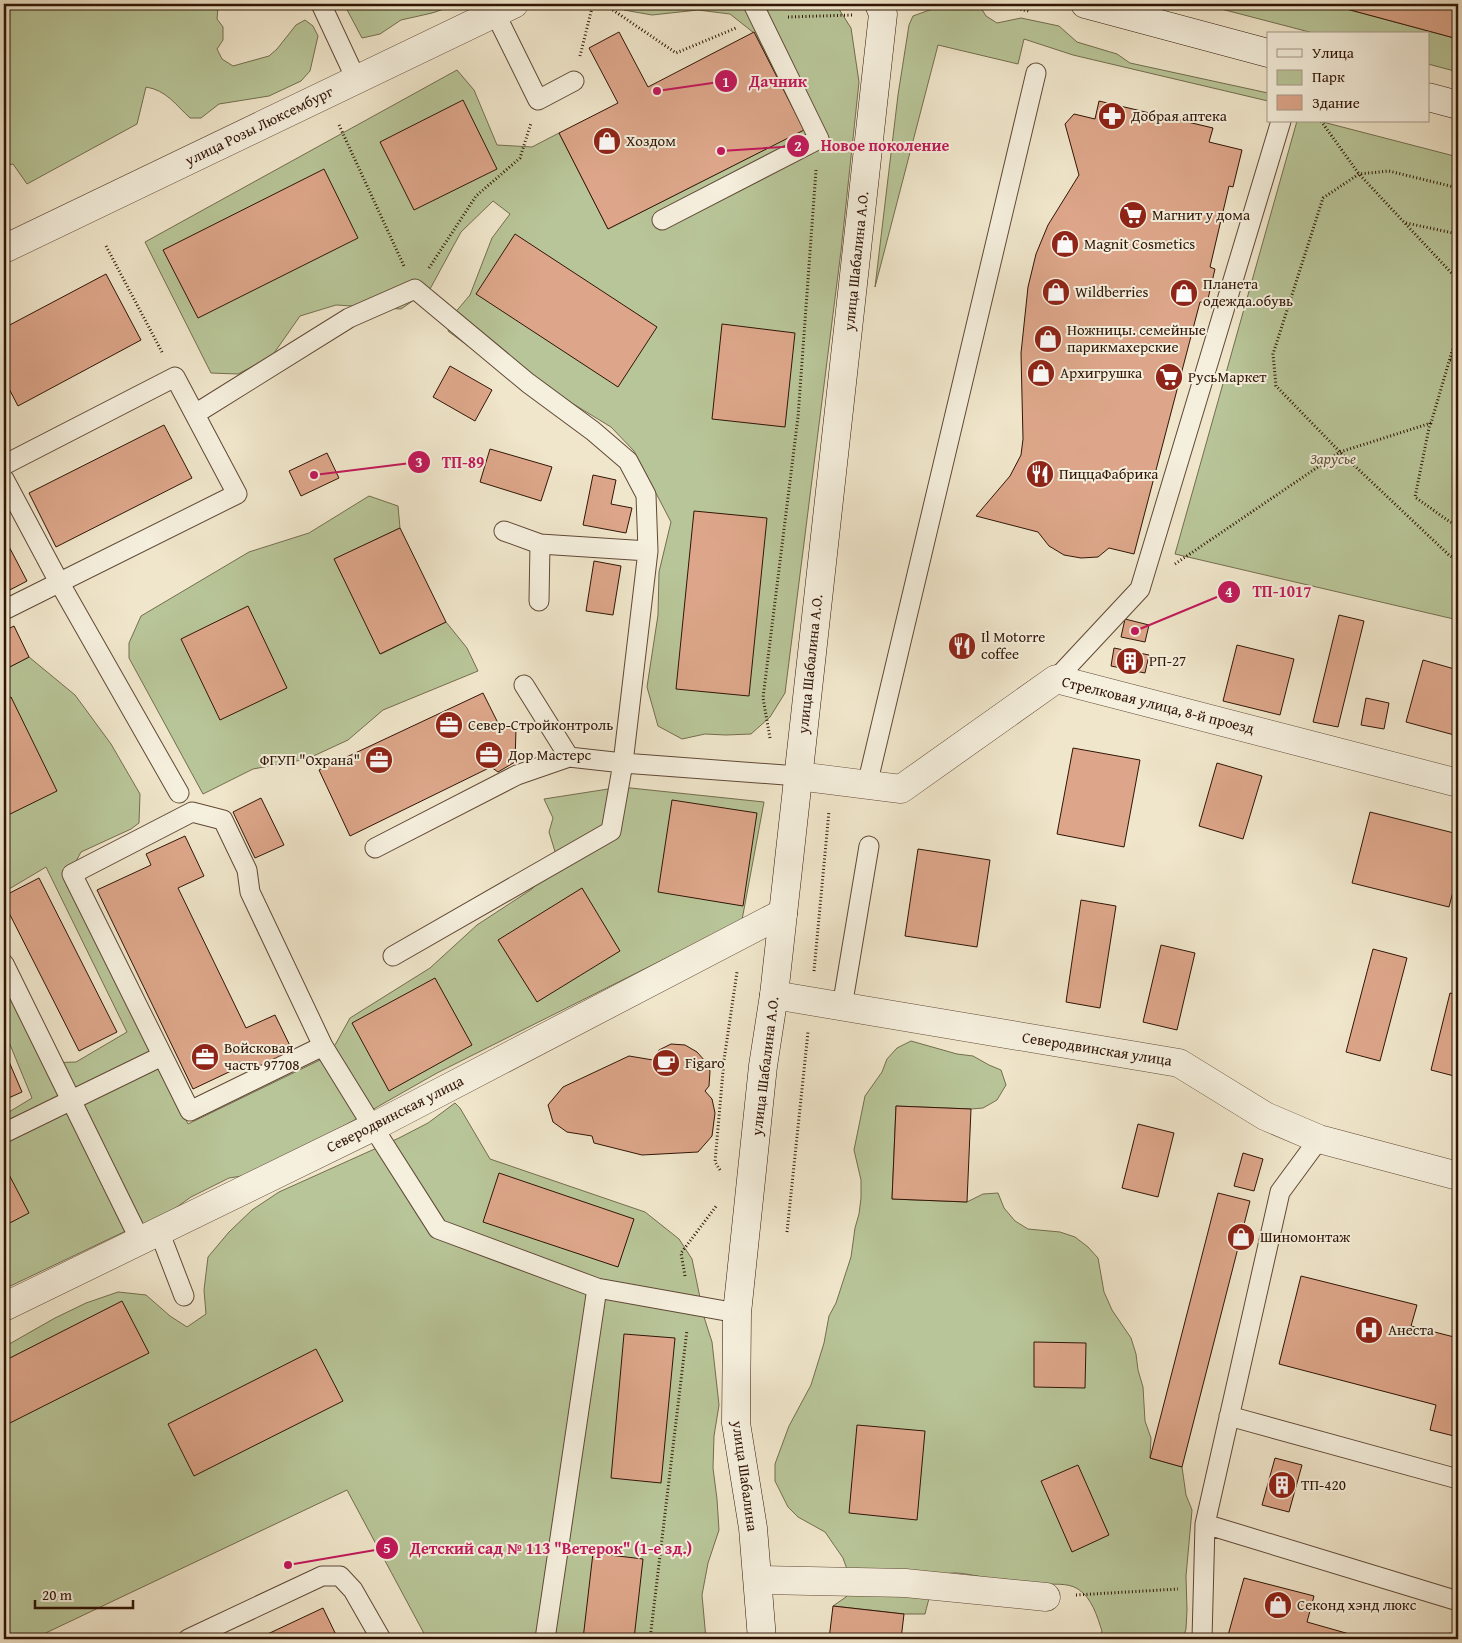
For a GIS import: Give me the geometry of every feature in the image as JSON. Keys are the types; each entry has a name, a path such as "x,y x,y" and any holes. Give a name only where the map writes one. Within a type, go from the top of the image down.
{"street":[{"path":"1085,4 1267,53"},
{"name":"улица Шабалина А.О.","path":"737,1313 763,1066 774,996 782,913 787,775 885,7"},
{"name":"улица Розы Люксембург","path":"4,249 505,8"},
{"path":"1430,98 1458,105"},
{"name":"Стрелковая улица, 8-й проезд","path":"787,775 900,789 1056,679 1458,783"},
{"name":"Северодвинская улица","path":"4,1307 372,1126 782,913"},
{"name":"Северодвинская улица","path":"774,996 1179,1063 1265,1116 1319,1139 1458,1176"},
{"name":"улица Шабалина","path":"737,1313 736,1423 753,1528 762,1639"},
{"path":"758,1580 905,1584 1046,1597"}],"lane":[{"path":"321,4 356,79"},
{"path":"662,220 819,139 753,4"},
{"path":"505,8 538,100 574,82"},
{"path":"867,785 1036,73"},
{"path":"1056,679 1140,588 1281,122"},
{"path":"195,414 350,318 415,289 528,383 593,431 628,461 646,495 648,551 623,763 611,831 393,956"},
{"path":"4,465 175,377 237,494 4,610"},
{"path":"4,479 59,582 179,793"},
{"path":"504,531 540,544 648,551"},
{"path":"539,601 540,544"},
{"path":"524,685 570,757"},
{"path":"375,848 517,775 570,757 623,763 787,775"},
{"path":"323,1046 190,1111 72,874 192,812 223,820 247,870 250,892 323,1046 438,1228 596,1288 737,1313"},
{"path":"842,1007 869,846"},
{"path":"4,964 72,1100 184,1296"},
{"path":"4,1133 162,1056"},
{"path":"1202,1639 1204,1524 1280,1192 1319,1139"},
{"path":"545,1639 596,1288"},
{"path":"1229,1416 1458,1480"},
{"path":"1204,1524 1458,1601"},
{"path":"188,1639 322,1576 340,1576 353,1590 380,1639"}],"path":[{"path":"574,82 593,4"},
{"path":"993,4 1029,11 1030,4"},
{"path":"415,289 476,196 520,158 538,100"},
{"path":"1322,122 1360,174 1458,280"},
{"path":"339,126 415,289"},
{"path":"787,775 763,698 798,417 819,139"},
{"path":"1458,188 1389,171 1360,174 1323,198 1273,354 1276,386 1340,452 1450,556 1458,559"},
{"path":"1405,222 1458,234"},
{"path":"106,246 175,377"},
{"path":"1458,331 1431,423 1415,497 1450,522 1458,524"},
{"path":"1450,360 1458,362"},
{"path":"1140,588 1340,452 1431,423"},
{"path":"722,1174 715,1162 724,1060 738,966 752,928"},
{"path":"650,1639 690,1304 681,1253 720,1200"},
{"path":"1046,1597 1203,1588"}],"green space":[{"path":"4,4 216,4 218,7 217,19 223,27 223,40 217,49 222,59 233,66 269,56 296,25 305,20 313,26 318,36 310,71 301,81 269,96 219,104 201,118 190,118 165,95 146,87 137,124 27,184 13,164 4,166"},
{"path":"344,4 459,4 401,20 380,34 362,38"},
{"path":"626,4 825,4 837,6 851,28 859,82 841,251 785,693 770,717 751,734 705,734 682,739 658,726 647,687 658,615 659,572 671,522 634,451 611,427 524,374 476,352 448,331 453,315 470,295 492,238 510,214 493,201 461,232 430,289 401,309 336,305 300,316 272,356 238,374 211,373 145,242 457,70 474,90 497,145 532,147 559,133 608,229 803,130 754,33 730,14 698,10 652,15 624,10"},
{"path":"946,4 981,8 986,16 997,23 1021,18 1059,26 1077,42 1117,54 1130,63 1267,93 1267,101 1073,55 1024,39 1018,64 938,45 875,287 898,95 909,25 913,16"},
{"path":"1202,4 1328,4 1458,39 1458,72 1430,65 1430,32 1309,32"},
{"name":"Зарусье","path":"1297,122 1323,122 1458,157 1458,620 1175,554"},
{"path":"369,496 398,506 400,528 335,559 381,654 446,622 467,648 478,671 383,710 348,740 307,759 253,769 203,794 129,658 129,643 141,616 249,552 309,533"},
{"path":"29,657 75,695 111,744 140,794 139,823 131,829 81,852 74,865 96,942 188,1124 320,1060 335,1045 350,1018 430,968 477,925 532,889 557,858 549,832 553,818 544,799 621,787 764,802 742,920 437,1073 261,1173 229,1178 191,1197 160,1219 130,1229 4,1289 4,1115 32,1098 4,1030 4,976 44,1063 76,1062 127,1032 46,867 4,892 4,670"},
{"path":"911,1041 957,1054 973,1056 1001,1070 1006,1085 997,1100 983,1108 896,1106 892,1199 967,1202 983,1194 998,1193 1004,1208 1015,1221 1028,1229 1060,1232 1075,1237 1098,1258 1104,1292 1112,1310 1131,1338 1136,1354 1143,1387 1145,1421 1151,1438 1150,1458 1182,1467 1186,1495 1192,1510 1186,1576 1186,1629 1183,1639 1099,1639 1102,1631 1093,1608 1087,1597 1074,1587 1011,1581 961,1573 949,1573 940,1579 931,1592 925,1614 904,1614 833,1606 846,1597 853,1586 843,1558 825,1532 798,1517 788,1507 775,1481 775,1464 789,1426 811,1385 824,1343 829,1316 836,1303 851,1257 861,1198 861,1180 854,1150 865,1096 882,1072 887,1059 897,1048"},
{"path":"455,1103 460,1108 490,1159 645,1212 679,1239 692,1259 704,1317 712,1342 719,1405 714,1436 713,1468 719,1530 708,1563 702,1595 706,1639 427,1639 347,1490 33,1639 4,1639 4,1347 86,1303 118,1292 146,1295 170,1316 187,1327 206,1314 204,1290 208,1257 229,1232 252,1210 279,1192 428,1123"}],"building":[{"path":"1328,4 1458,4 1458,39"},
{"path":"619,32 648,87 754,32 804,130 608,229 559,133 618,103 589,48"},
{"path":"463,100 497,169 414,210 380,142"},
{"path":"1099,101 1213,128 1209,142 1242,150 1233,187 1229,186 1210,267 1215,269 1207,303 1200,302 1134,554 1109,548 1098,557 1081,558 1064,555 1049,546 1038,532 976,516 1010,476 1021,455 1023,439 1021,353 1028,287 1036,254 1048,225 1079,175 1065,124 1074,114 1095,119"},
{"path":"324,169 358,238 198,318 163,250"},
{"path":"515,234 657,327 618,387 476,294"},
{"path":"106,274 141,340 18,406 4,379 4,328"},
{"path":"722,324 795,333 785,427 712,419"},
{"path":"450,366 492,390 475,421 433,397"},
{"path":"164,425 192,478 56,547 29,493"},
{"path":"490,449 552,467 541,501 480,482"},
{"path":"327,453 339,478 301,496 289,471"},
{"path":"593,475 616,480 611,504 632,508 626,533 583,525"},
{"path":"694,511 767,518 749,696 676,689"},
{"path":"400,528 446,622 380,654 334,559"},
{"path":"4,537 27,581 4,593"},
{"path":"594,561 621,566 613,615 586,611"},
{"path":"248,606 287,688 220,720 181,639"},
{"path":"1339,615 1364,621 1338,727 1313,722"},
{"path":"1125,619 1149,625 1145,642 1121,637"},
{"path":"14,626 29,657 4,670 4,631"},
{"path":"1237,645 1294,659 1280,715 1223,701"},
{"name":"РП-27","path":"1114,648 1149,655 1145,673 1111,666"},
{"path":"1423,660 1458,670 1458,736 1406,722"},
{"path":"483,693 500,727 516,729 515,762 498,772 491,767 350,836 319,770"},
{"path":"11,697 57,791 4,817 4,700"},
{"path":"1366,698 1389,703 1384,729 1361,725"},
{"path":"1073,748 1140,760 1124,847 1057,834"},
{"path":"1217,763 1262,776 1243,839 1199,826"},
{"path":"261,798 284,845 255,858 233,812"},
{"path":"672,800 757,813 743,906 658,892"},
{"path":"1370,812 1458,834 1458,872 1449,907 1352,883"},
{"path":"185,836 204,876 178,888 246,1028 275,1015 295,1056 254,1076 248,1063 193,1089 97,890 151,865 146,854"},
{"path":"918,849 990,860 977,947 905,936"},
{"path":"39,878 117,1032 79,1051 4,903 4,896"},
{"path":"582,888 620,951 537,1002 498,940"},
{"path":"1081,900 1116,906 1100,1008 1066,1002"},
{"path":"1161,945 1195,953 1177,1030 1143,1022"},
{"path":"1373,949 1407,958 1380,1061 1346,1052"},
{"path":"435,978 472,1045 389,1091 352,1023"},
{"path":"1450,993 1458,995 1458,1077 1431,1070"},
{"path":"671,1044 685,1045 697,1052 705,1061 710,1071 709,1086 705,1091 712,1099 715,1113 712,1136 698,1152 642,1155 594,1143 592,1136 567,1132 553,1122 548,1105 563,1087 629,1056 653,1060 659,1050"},
{"path":"4,1050 22,1092 4,1100"},
{"path":"896,1106 971,1109 967,1202 892,1199"},
{"path":"1138,1124 1174,1133 1158,1197 1122,1188"},
{"path":"1243,1153 1263,1159 1254,1191 1234,1186"},
{"path":"4,1165 29,1213 4,1226"},
{"path":"499,1173 634,1219 618,1267 483,1222"},
{"path":"1218,1193 1250,1201 1182,1467 1150,1458"},
{"path":"1301,1276 1417,1305 1411,1326 1458,1338 1458,1437 1430,1430 1436,1405 1279,1364"},
{"path":"122,1301 149,1353 4,1426 4,1361"},
{"path":"624,1334 675,1338 661,1483 611,1478"},
{"path":"1034,1342 1086,1343 1085,1388 1034,1387"},
{"path":"316,1349 343,1401 194,1476 168,1424"},
{"path":"857,1425 925,1431 917,1520 849,1513"},
{"name":"ТП-420","path":"1275,1458 1302,1465 1289,1512 1262,1505"},
{"path":"1078,1465 1109,1535 1072,1552 1041,1481"},
{"path":"593,1553 643,1559 634,1639 583,1639"},
{"path":"1244,1578 1314,1596 1307,1622 1367,1639 1227,1639"},
{"path":"833,1606 904,1614 901,1639 829,1639"},
{"path":"323,1608 338,1639 257,1639"},
{"path":"1449,1633 1458,1636 1458,1639 1447,1639"}],"place":[{"name":"Дачник","path":"657,91"},
{"name":"Добрая аптека","path":"1112,116"},
{"name":"Хоздом","path":"607,141"},
{"name":"Новое поколение","path":"721,151"},
{"name":"Магнит у дома","path":"1133,215"},
{"name":"Magnit Cosmetics","path":"1065,244"},
{"name":"Wildberries","path":"1056,292"},
{"name":"Планета одежда.обувь","path":"1184,293"},
{"name":"Ножницы. семейные парикмахерские","path":"1048,339"},
{"name":"Архигрушка","path":"1041,373"},
{"name":"РусьМаркет","path":"1169,377"},
{"name":"ПиццаФабрика","path":"1040,474"},
{"name":"ТП-89","path":"314,475"},
{"name":"ТП-1017","path":"1135,631"},
{"name":"Il Motorre coffee","path":"962,646"},
{"name":"РП-27","path":"1130,661"},
{"name":"Север-Стройконтроль","path":"449,725"},
{"name":"Дор Мастерс","path":"489,755"},
{"name":"ФГУП \"Охрана\"","path":"379,760"},
{"name":"Войсковая часть 97708","path":"205,1057"},
{"name":"Figaro","path":"666,1063"},
{"name":"Шиномонтаж","path":"1241,1237"},
{"name":"Анеста","path":"1369,1330"},
{"name":"ТП-420","path":"1282,1485"},
{"name":"Детский сад № 113 \"Ветерок\" (1-е зд.)","path":"288,1565"},
{"name":"Секонд хэнд люкс","path":"1278,1605"}]}
